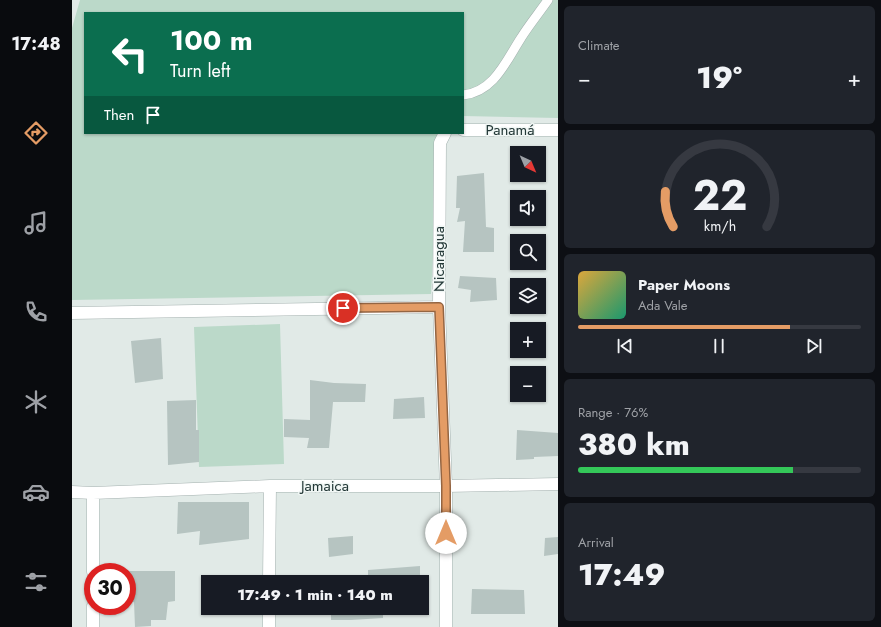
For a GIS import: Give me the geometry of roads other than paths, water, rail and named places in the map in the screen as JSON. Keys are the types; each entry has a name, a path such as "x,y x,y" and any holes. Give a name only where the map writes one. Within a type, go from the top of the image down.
{"street":[{"name":"Panamá","path":"464,130 558,130"},
{"name":"Nicaragua","path":"444,134 440,143 439,307 446,486 446,627"},
{"path":"72,313 439,307"},
{"name":"Jamaica","path":"72,492 93,493 270,486 446,486 558,484"},
{"path":"269,575 270,486"},
{"path":"93,493 93,563"},
{"path":"93,615 93,627"},
{"path":"269,615 269,627"}],"lane":[{"path":"464,95 484,88 497,76 520,38 548,0"}]}
